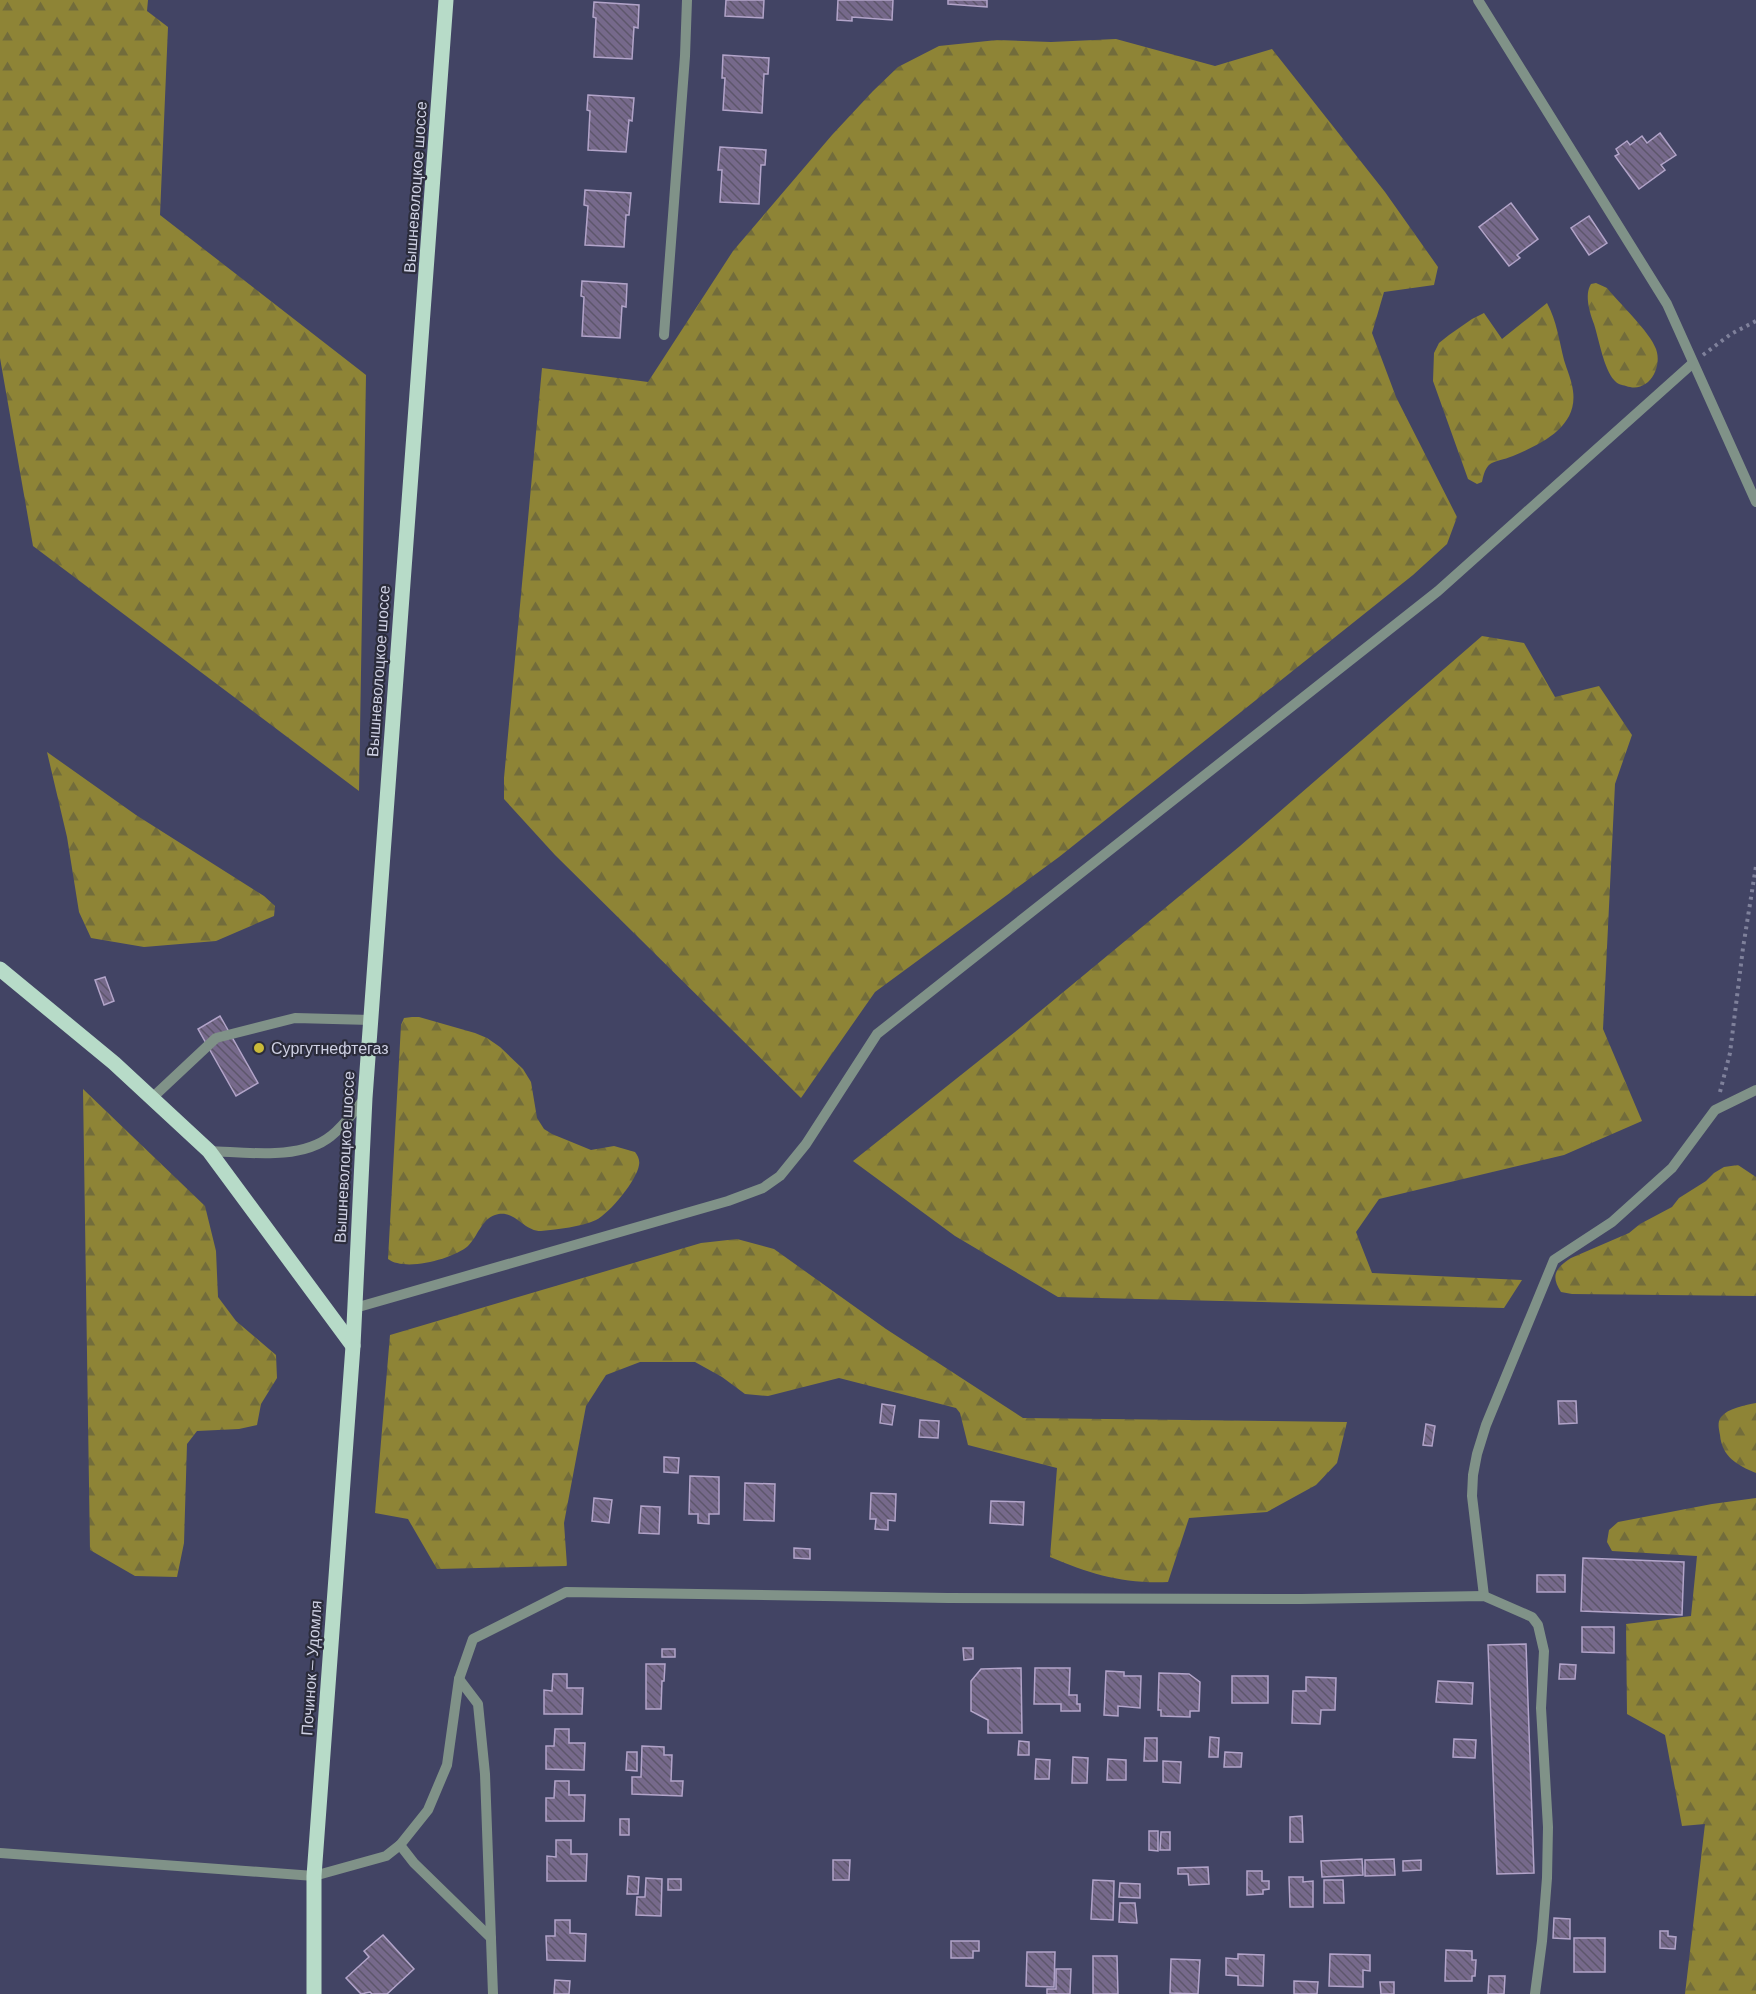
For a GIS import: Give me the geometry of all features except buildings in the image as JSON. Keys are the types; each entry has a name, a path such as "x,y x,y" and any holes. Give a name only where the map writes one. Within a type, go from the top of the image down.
{"main road":[{"name":"Вышневолоцкое шоссе","path":"353,1346 365,1098 447,0"},
{"path":"0,969 114,1063 209,1151 353,1346"},
{"name":"Починок — Удомля","path":"314,1994 314,1876 353,1346"}],"street":[{"path":"664,335 685,56 687,0"},
{"path":"1478,0 1667,304 1756,502"},
{"path":"355,1308 728,1201 763,1188 780,1176 806,1144 877,1034 1438,591 1693,363"},
{"path":"152,1098 216,1038 295,1018 371,1020"},
{"path":"1484,1596 1472,1496 1475,1465 1486,1425 1554,1260 1612,1222 1672,1168 1715,1110 1756,1090"},
{"path":"209,1151 270,1154 292,1152 313,1145 330,1137 346,1122 365,1098"},
{"path":"0,1853 314,1876 386,1856 400,1845 429,1810 447,1765 459,1679 473,1639 566,1592 1019,1598 1301,1599 1484,1596 1532,1617 1538,1625 1544,1651 1541,1708 1548,1827 1547,1878 1535,1994"},
{"path":"459,1679 478,1704 485,1773 493,1994"},
{"path":"400,1845 414,1863 491,1938"}],"path":[{"path":"1693,363 1731,334 1756,321"},
{"path":"1715,1110 1730,1053 1756,866"}],"green space":[{"path":"0,0 148,0 147,11 168,27 160,215 366,375 359,791 33,546 0,358"},
{"path":"1116,39 1215,66 1272,49 1385,192 1438,267 1434,285 1384,292 1372,333 1396,397 1457,517 1447,544 1413,575 1059,857 875,992 801,1098 555,855 504,799 504,778 542,368 648,382 733,251 832,135 898,67 939,46 997,40 1051,42"},
{"path":"1596,283 1607,288 1653,342 1658,356 1657,364 1652,378 1641,386 1624,386 1618,383 1607,369 1588,304 1589,288 1591,284"},
{"path":"1547,303 1572,387 1573,404 1570,415 1564,424 1546,440 1489,465 1482,482 1477,484 1468,479 1433,381 1434,353 1439,343 1449,335 1484,313 1502,339"},
{"path":"1482,636 1524,643 1555,697 1599,686 1632,735 1615,784 1603,1029 1642,1121 1564,1155 1379,1199 1356,1232 1372,1273 1522,1280 1504,1308 1058,1297 955,1236 853,1161 1015,1032 1240,846"},
{"path":"47,752 136,815 264,896 275,906 274,916 216,941 144,947 91,938 79,912 67,837"},
{"path":"412,1017 475,1033 500,1047 523,1069 531,1082 537,1118 544,1129 552,1134 591,1150 614,1146 635,1152 639,1161 637,1171 615,1203 596,1220 541,1231 529,1228 508,1215 495,1215 483,1224 468,1246 452,1255 417,1264 396,1263 388,1259 401,1025 404,1018"},
{"path":"83,1089 205,1206 216,1251 218,1297 236,1321 276,1355 277,1378 261,1404 257,1425 239,1429 197,1431 187,1444 184,1543 177,1577 135,1576 90,1550"},
{"path":"1738,1165 1756,1177 1756,1296 1561,1292 1556,1281 1556,1272 1571,1258 1629,1233 1640,1224 1672,1207 1679,1198 1706,1181 1714,1173 1724,1167"},
{"path":"737,1239 774,1249 886,1329 1023,1418 1347,1422 1337,1463 1316,1485 1267,1512 1189,1518 1168,1582 1107,1577 1050,1557 1057,1468 968,1445 960,1413 956,1408 839,1378 768,1396 745,1394 722,1377 695,1362 640,1362 606,1375 586,1406 564,1523 567,1566 437,1569 408,1519 375,1513 390,1335 701,1243"},
{"path":"1756,1403 1756,1473 1727,1455 1721,1443 1719,1421 1728,1411"},
{"path":"1756,1498 1756,1994 1685,1994 1705,1824 1682,1826 1665,1735 1627,1714 1626,1624 1691,1616 1697,1556 1612,1551 1607,1542 1609,1530 1618,1522"}],"place":[{"name":"Сургутнефтегаз","path":"259,1048"}]}
